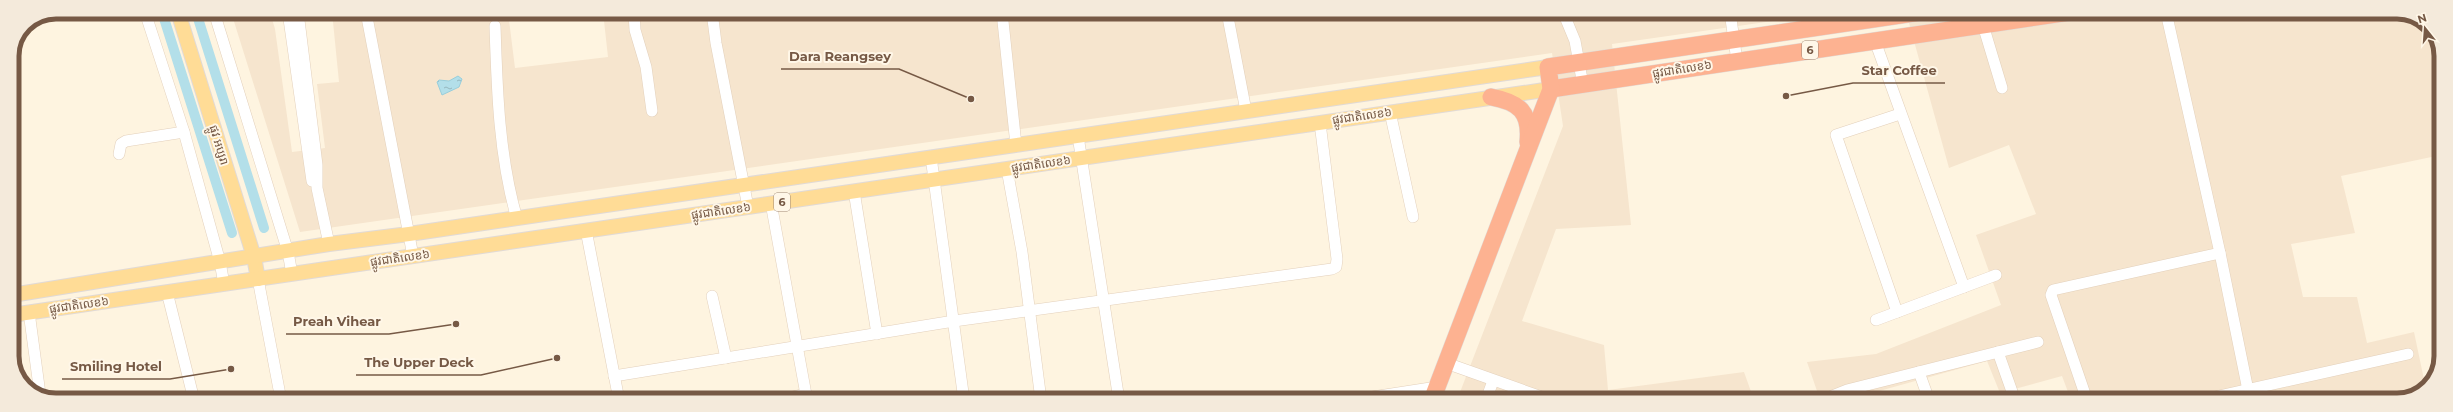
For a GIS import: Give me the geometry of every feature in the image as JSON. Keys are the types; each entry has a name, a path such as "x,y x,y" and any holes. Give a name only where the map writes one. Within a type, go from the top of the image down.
{"highway":[{"name":"ផ្លូវជាតិលេខ៦","path":"1548,67 1734,40 1835,19"},
{"name":"ផ្លូវជាតិលេខ៦","path":"1551,89 2023,19"},
{"path":"1435,393 1551,89 1548,67"},
{"path":"1491,97 1509,101 1520,108 1529,130 1526,154"}],"main road":[{"name":"ផ្លូវ អប្សរា","path":"180,19 254,257 258,279"},
{"name":"ផ្លូវជាតិលេខ៦","path":"19,294 288,252 329,244 409,234 1548,67"},
{"name":"ផ្លូវជាតិលេខ៦","path":"19,314 1551,89"}],"street":[{"path":"147,19 184,132 220,262 224,284"},
{"path":"216,19 288,252 292,274"},
{"path":"289,19 316,210 323,215"},
{"path":"299,19 317,165 317,188 329,244"},
{"path":"367,19 413,256"},
{"path":"634,19 635,30 646,67 652,111"},
{"path":"713,19 716,43 748,207"},
{"path":"1003,19 1016,145"},
{"path":"1228,19 1246,111"},
{"path":"1566,19 1575,41 1583,85"},
{"path":"1731,19 1737,61"},
{"path":"2168,19 2220,253 2249,393"},
{"path":"1983,25 2002,88"},
{"path":"495,26 496,78 504,161 508,189 517,218"},
{"path":"1875,41 1900,114 1964,287"},
{"path":"1390,112 1413,217"},
{"path":"1897,312 1836,135 1900,114"},
{"path":"614,376 954,321 1336,266 1320,122"},
{"path":"119,154 120,144 126,141 184,132"},
{"path":"1078,136 1118,393"},
{"path":"931,157 963,393"},
{"path":"1007,169 1022,252 1028,311 1040,393"},
{"path":"854,191 878,334"},
{"path":"771,203 805,393"},
{"path":"586,230 618,393"},
{"path":"2085,393 2051,295 2053,290 2220,253"},
{"path":"1876,320 1996,275"},
{"path":"258,279 280,393"},
{"path":"167,292 192,393"},
{"path":"712,296 726,358"},
{"path":"30,312 39,389"},
{"path":"1840,393 2038,342"},
{"path":"1998,352 2013,393"},
{"path":"2257,393 2408,354"},
{"path":"1446,363 1529,393"},
{"path":"1919,372 1926,393"},
{"path":"1489,393 1493,381"}],"shaded area":[{"path":"233,19 272,19 275,29 292,152 325,148 317,84 339,82 333,19 509,19 515,68 608,57 604,19 899,19 899,21 916,19 1786,19 1612,44 1631,225 1556,229 1522,321 1604,345 1608,390 1744,372 1752,393 1460,393 1563,126 1552,53 300,232"},
{"path":"1908,19 2401,19 2413,23 2425,32 2433,47 2434,156 2341,176 2355,233 2291,244 2303,297 2357,297 2367,343 2414,332 2424,380 2411,390 2397,393 2068,393 2062,376 2000,393 1987,361 1872,393 1803,393 1817,391 1807,362 1876,354 2001,305 1976,235 2036,214 2009,145 1949,168"}],"water":[{"path":"458,76 462,79 459,87 442,95 437,82 439,80 449,81"}],"waterway":[{"path":"164,19 232,233"},
{"path":"198,19 264,228"}],"place":[{"name":"Star Coffee","path":"1786,96"},
{"name":"Dara Reangsey","path":"971,99"},
{"name":"Preah Vihear","path":"456,324"},
{"name":"The Upper Deck","path":"557,358"},
{"name":"Smiling Hotel","path":"231,369"}]}
